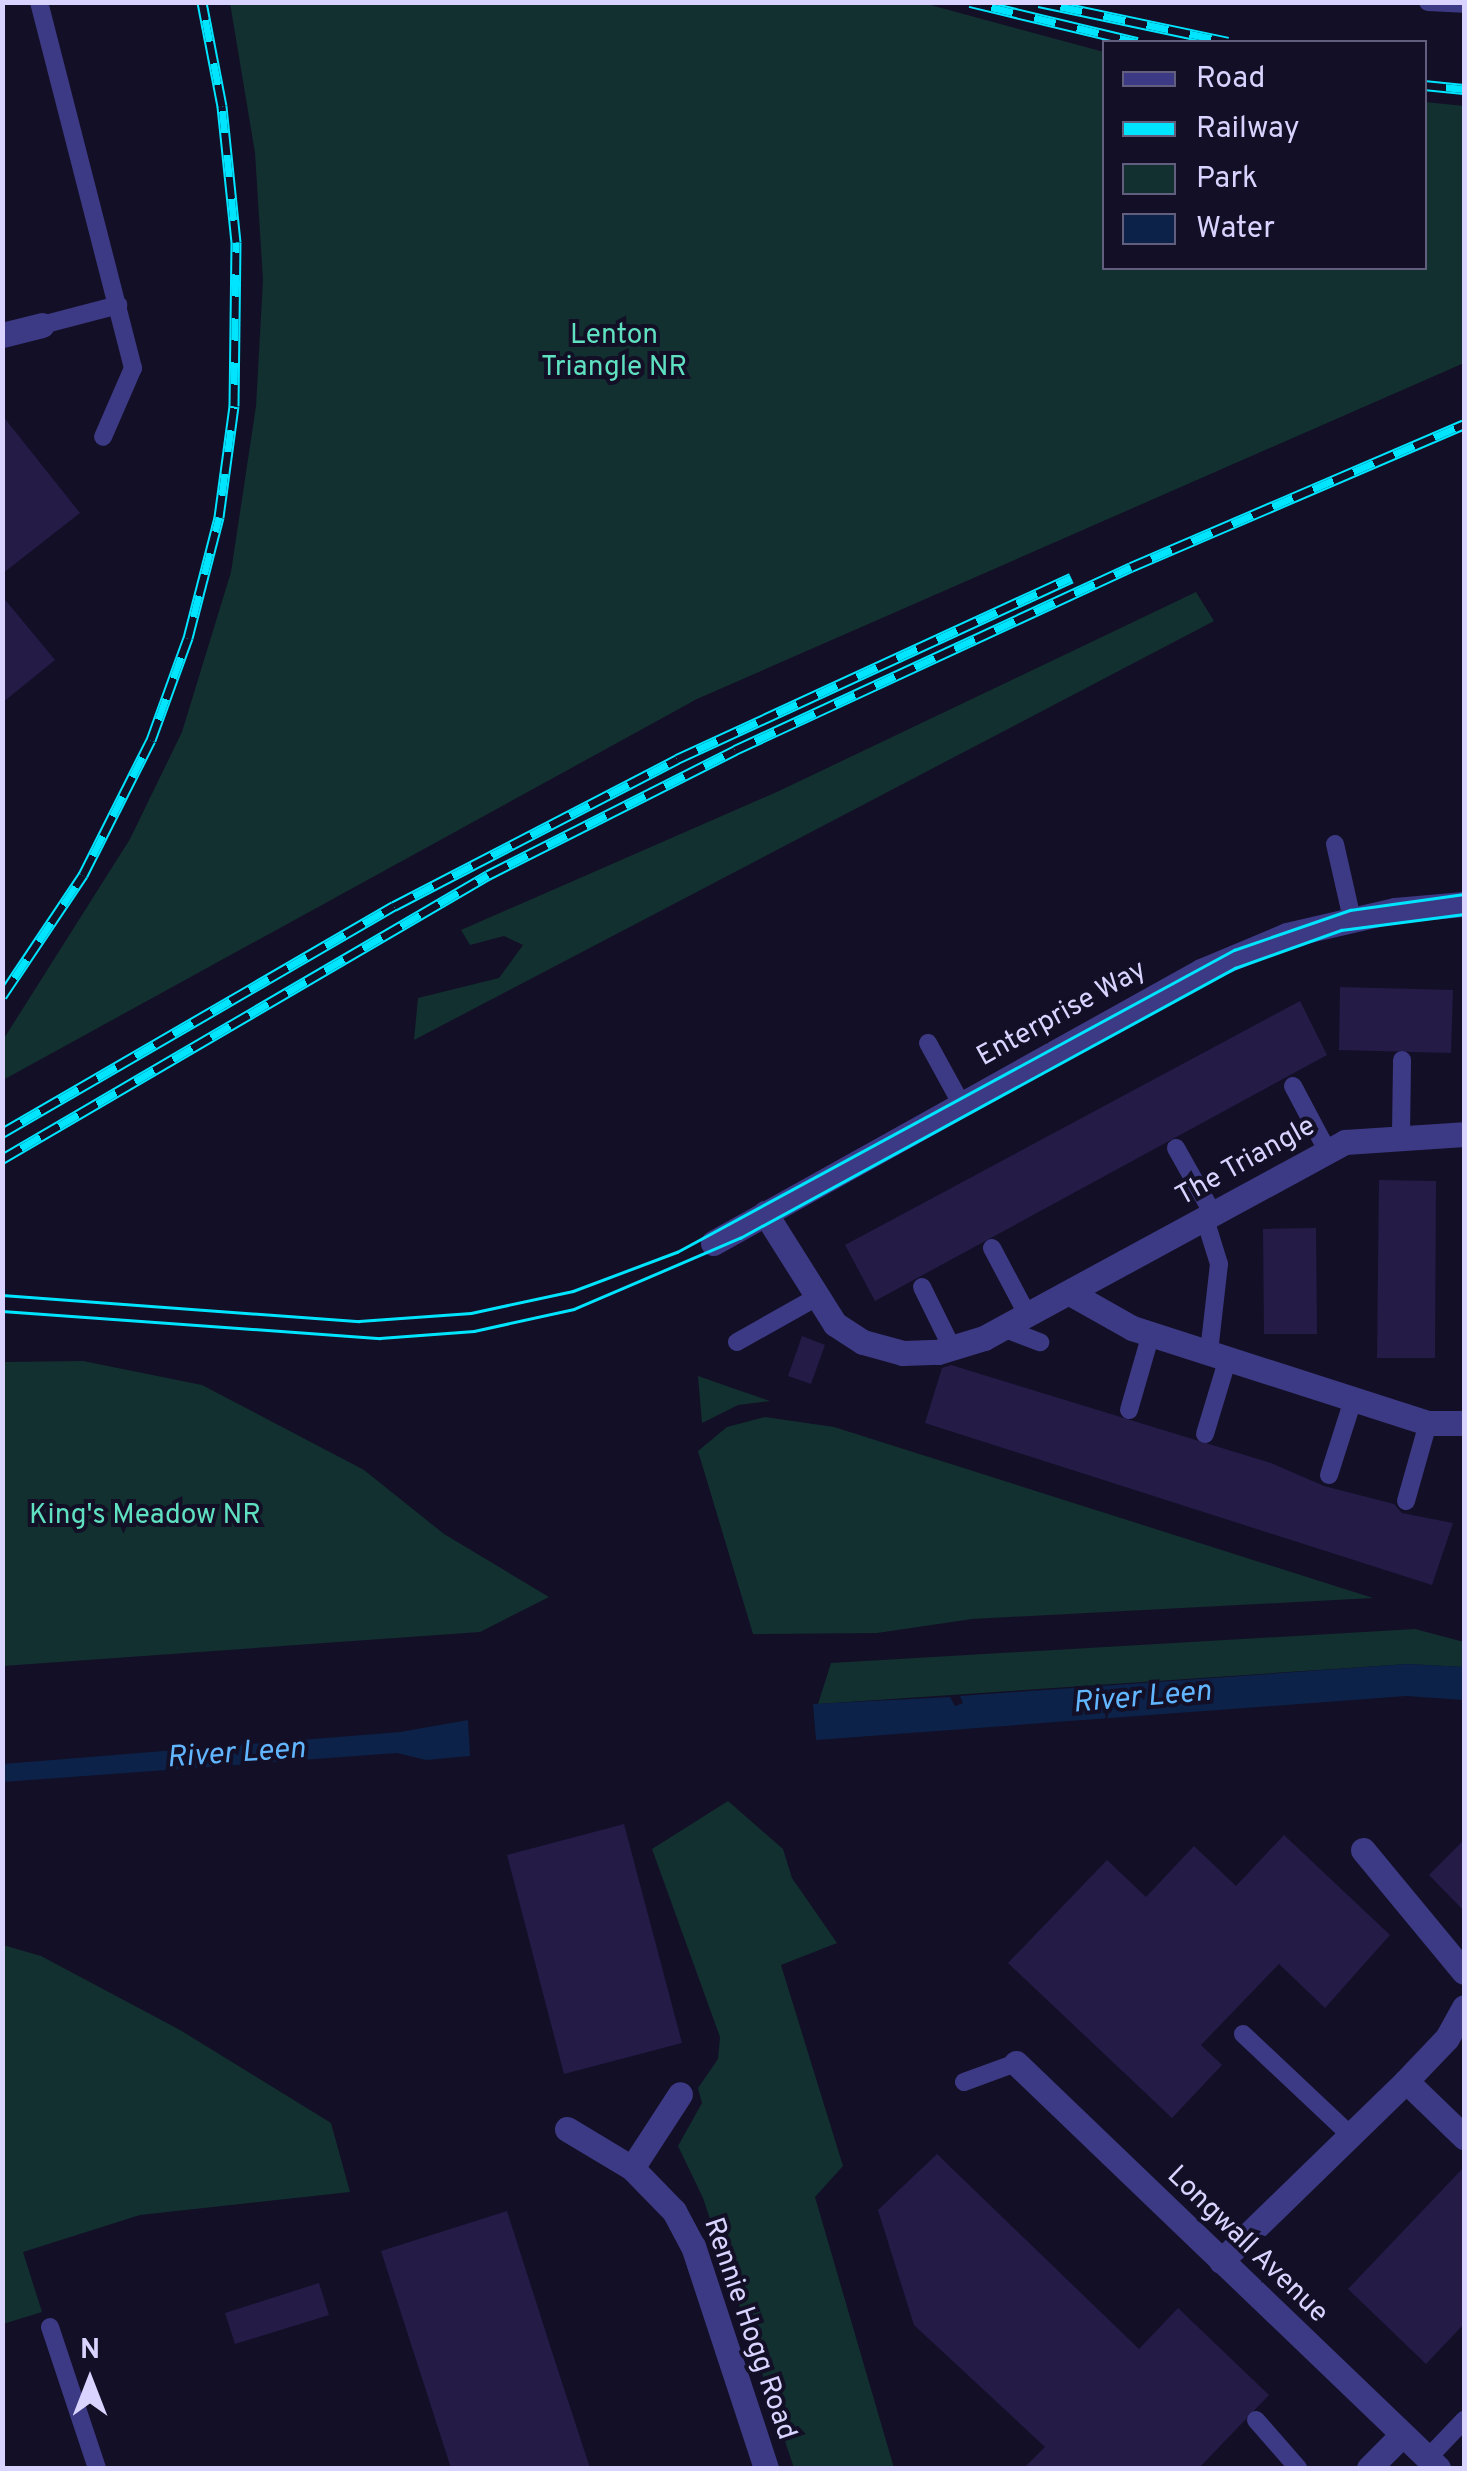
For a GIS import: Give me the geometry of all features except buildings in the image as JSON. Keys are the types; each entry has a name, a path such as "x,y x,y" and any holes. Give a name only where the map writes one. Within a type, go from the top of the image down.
{"street":[{"path":"2,335 42,325"},
{"name":"Enterprise Way","path":"713,1243 1202,970 1286,935 1352,919 1464,904"},
{"name":"The Triangle","path":"765,1213 815,1298 835,1324 863,1342 903,1353 952,1348 1028,1316 1355,1139 1464,1134"},
{"path":"1070,1293 1151,1334 1428,1424 1464,1423"},
{"path":"1364,1850 1464,1972"},
{"path":"1221,2260 1406,2081 1447,2038 1464,2007"},
{"name":"Longwall Avenue","path":"1016,2063 1432,2464"},
{"path":"1406,2081 1464,2137"},
{"path":"632,2168 680,2094"},
{"name":"Rennie Hogg Road","path":"567,2129 632,2168 674,2211 693,2246 766,2468"},
{"path":"1369,2468 1401,2436"}],"lane":[{"path":"39,2 133,368 104,437"},
{"path":"1428,2 1464,4"},
{"path":"42,325 118,306"},
{"path":"1335,844 1352,919"},
{"path":"928,1043 962,1105"},
{"path":"1401,1134 1402,1060"},
{"path":"1293,1086 1328,1152"},
{"path":"1176,1148 1209,1217 1219,1264 1218,1355 1205,1434"},
{"path":"992,1248 1028,1316"},
{"path":"922,1286 952,1348"},
{"path":"737,1342 815,1298"},
{"path":"1004,1328 1040,1342"},
{"path":"1129,1410 1151,1334"},
{"path":"1329,1475 1353,1400"},
{"path":"1406,1501 1428,1424"},
{"path":"1243,2034 1350,2135"},
{"path":"964,2082 1016,2063"},
{"path":"50,2327 97,2468"},
{"path":"1256,2420 1298,2468"},
{"path":"1432,2464 1464,2420"}],"green space":[{"name":"Lenton Triangle NR","path":"230,3 923,3 1102,51 1102,270 1427,270 1427,102 1464,106 1464,363 697,699 3,1080 3,1040 130,839 182,732 231,572 256,406 263,280 255,153"},
{"path":"1196,592 1214,621 414,1040 418,998 499,978 523,945 504,936 470,945 461,930 779,791"},
{"name":"King's Meadow NR","path":"83,1361 202,1385 364,1470 444,1534 549,1597 480,1632 3,1666 3,1362"},
{"path":"698,1376 770,1401 738,1405 702,1423"},
{"path":"765,1417 834,1427 1373,1598 972,1619 877,1633 753,1634 698,1451 727,1427"},
{"path":"1415,1629 1464,1642 1464,1667 1408,1664 818,1704 831,1663"},
{"path":"728,1801 783,1849 792,1878 837,1943 781,1965 843,2166 815,2197 894,2468 794,2468 703,2198 678,2146 702,2103 698,2088 718,2059 720,2037 652,1849"},
{"path":"3,1945 41,1956 180,2030 331,2123 350,2192 140,2215 23,2252 42,2312 3,2324"}],"water":[{"name":"River Leen","path":"1408,1664 1464,1667 1464,1700 1406,1696 816,1740 813,1704 950,1697 955,1706 963,1703 960,1696"},
{"name":"River Leen","path":"468,1720 470,1756 426,1760 397,1753 3,1782 3,1764 400,1732"}],"tram line":[{"path":"2,1295 359,1321 471,1313 573,1291 677,1252 1234,950 1350,910 1464,894"},
{"path":"2,1311 380,1338 474,1331 574,1309 740,1238 1235,968 1341,930 1464,914"}],"railway":[{"path":"2,996 83,875 151,740 188,638 219,517 234,406 236,242 222,106 202,2"},
{"path":"970,2 1129,40"},
{"path":"1039,2 1219,40"},
{"path":"1427,85 1464,89"},
{"path":"2,1159 488,875 735,750 1131,567 1464,424"},
{"path":"2,1133 394,906 677,759 1071,578"}]}
